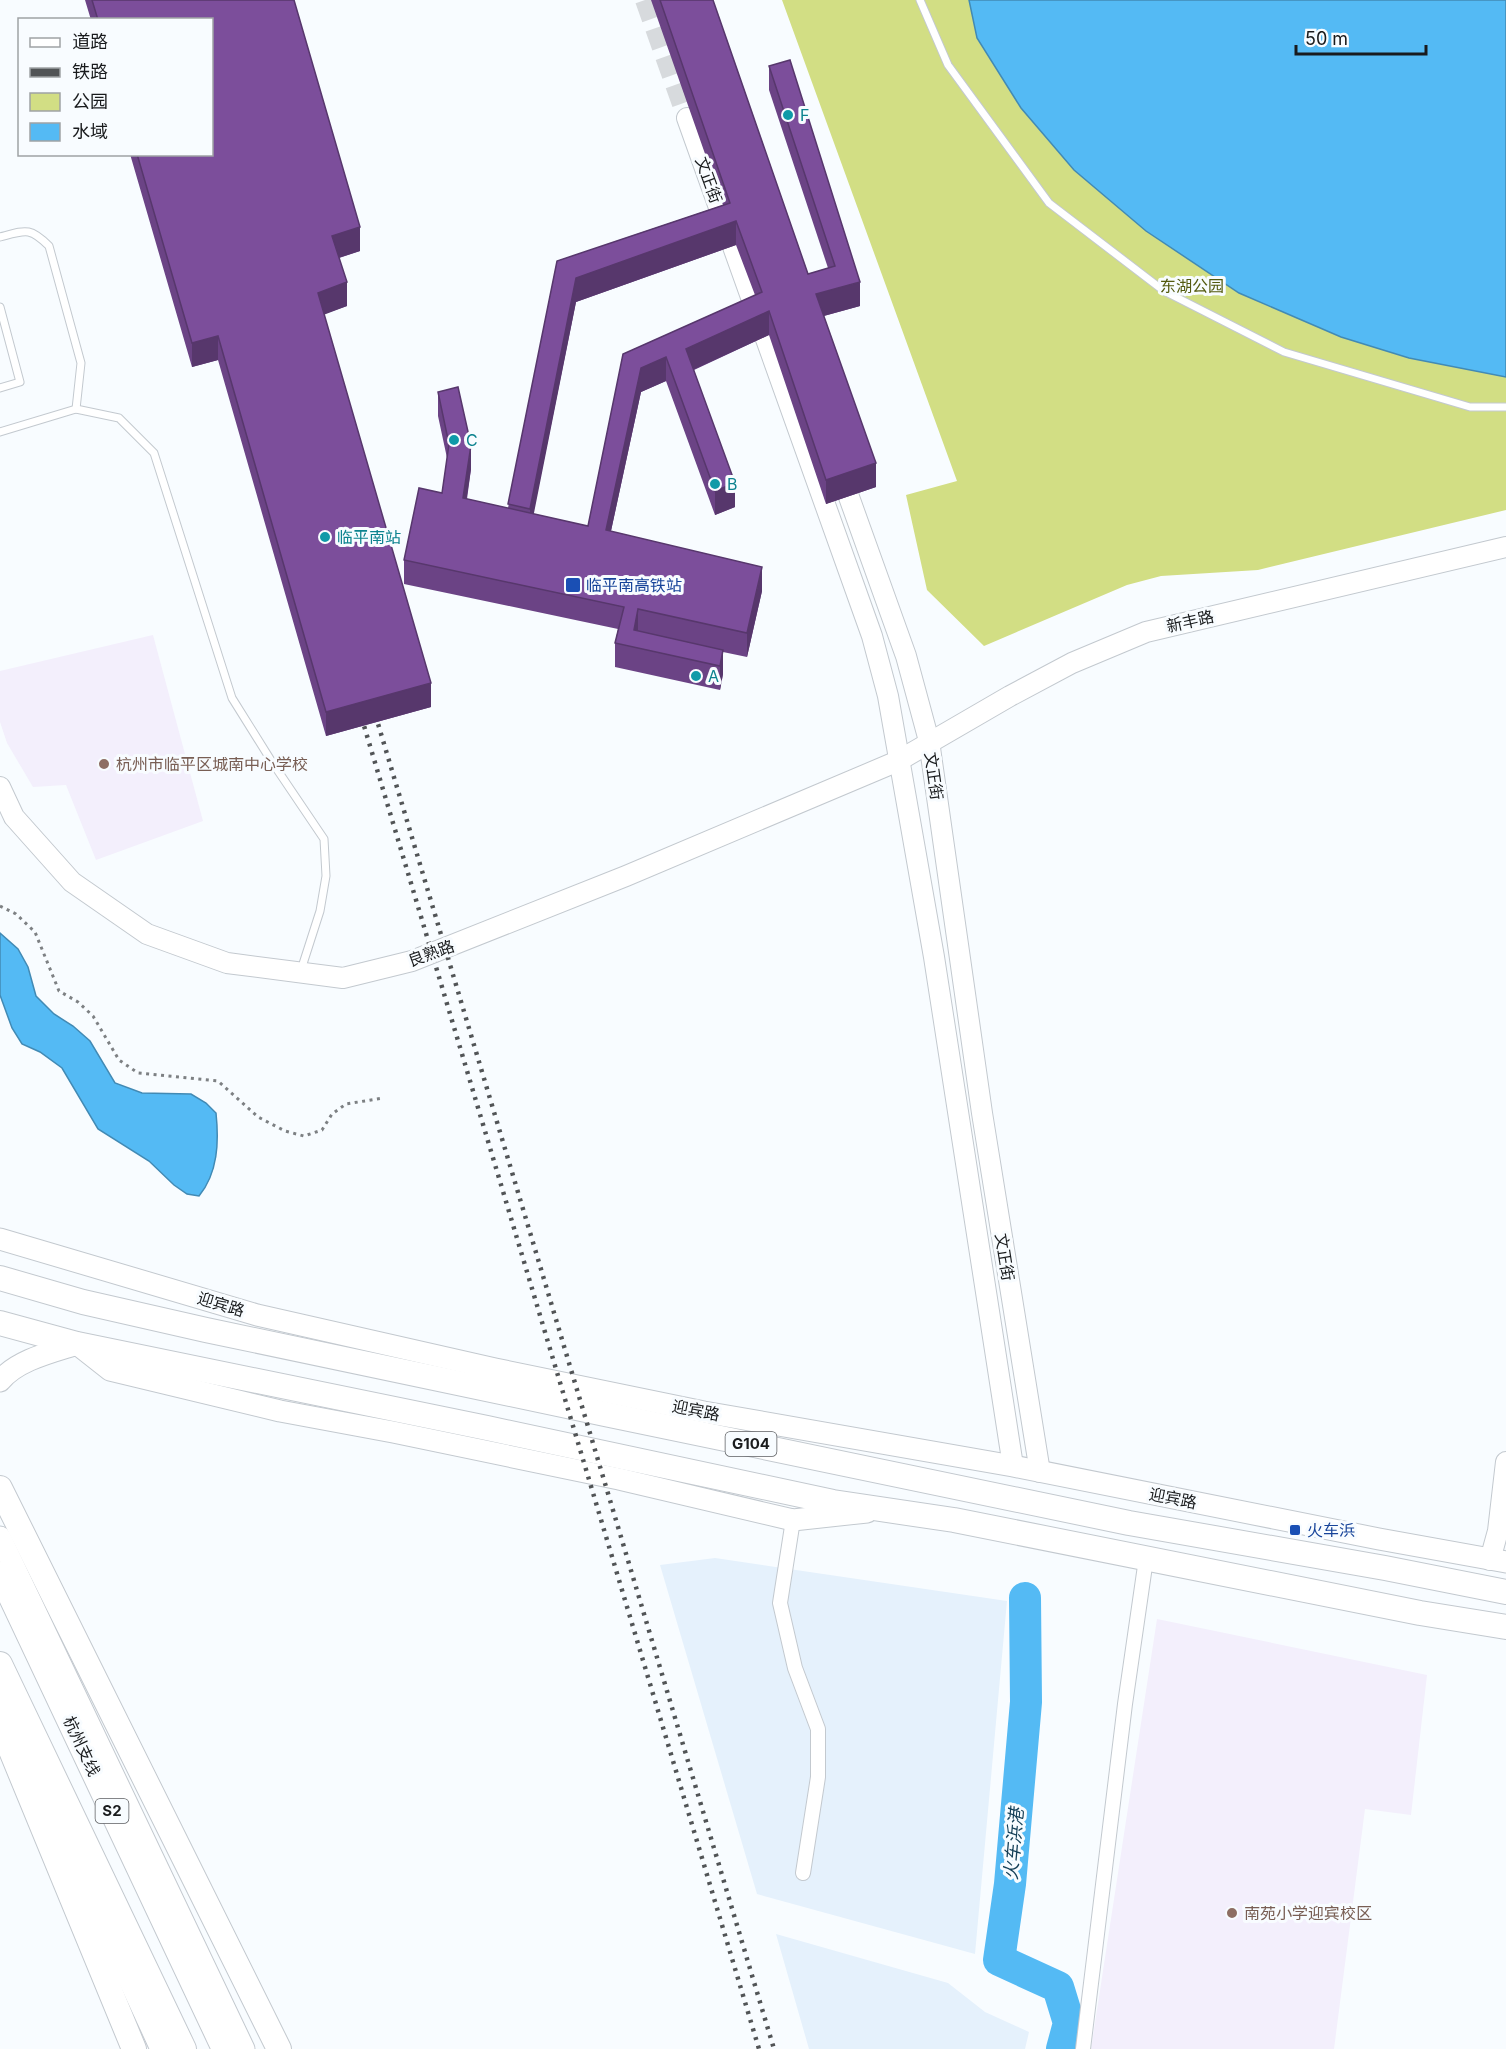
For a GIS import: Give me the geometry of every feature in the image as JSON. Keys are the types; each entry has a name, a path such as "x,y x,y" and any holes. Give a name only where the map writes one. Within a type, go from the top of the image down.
{"highway":[{"name":"迎宾路","path":"0,1278 83,1302 206,1330 605,1414 1129,1523 1385,1568 1506,1592"},
{"name":"G104","path":"0,1323 77,1344 499,1430 833,1502 954,1520 1420,1613 1506,1627"},
{"path":"0,1488 279,2049"},
{"name":"杭州支线","path":"0,1574 224,2049"},
{"name":"S2","path":"0,1664 184,2049"},
{"path":"0,1724 134,2049"}],"main road":[{"name":"文正街","path":"687,118 872,636 888,696 934,957 1013,1466"},
{"name":"文正街","path":"835,457 906,656 929,741 982,1113 1040,1472"},
{"name":"新丰路","path":"898,760 1072,663 1146,632 1506,547"},
{"name":"良熟路","path":"0,787 14,817 72,882 147,934 227,963 343,978 412,961 626,876 898,760"},
{"name":"迎宾路","path":"0,1239 257,1314 472,1364 704,1412 1013,1466 1498,1561"},
{"path":"0,1381 6,1375 39,1357 77,1344 110,1370 280,1411 607,1476 793,1520 886,1510"},
{"path":"1498,1561 1498,1531 1506,1462"},
{"path":"0,1538 244,2049"},
{"path":"0,1700 161,2049"}],"street":[{"path":"793,1520 780,1604 795,1668 818,1729 819,1777 803,1873"},
{"path":"1083,2049 1125,1704 1146,1559"}],"lane":[{"path":"920,0 948,65 1049,203 1164,291 1284,352 1470,407 1506,406"},
{"path":"0,237 21,231 36,233 49,246 81,363 76,409"},
{"path":"0,307 20,381 0,388"},
{"path":"0,432 76,409 119,418 154,453 232,698 324,838 326,876 320,911 300,973"}],"path":[{"path":"0,906 16,914 35,932 59,991 78,1002 93,1016 119,1060 138,1073 218,1081 258,1117 285,1131 304,1136 322,1130 332,1114 346,1104 382,1098"}],"shaded area":[{"name":"杭州市临平区城南中心学校","path":"153,635 203,821 96,860 66,785 33,787 7,743 0,722 0,671"},
{"path":"715,1558 1007,1601 975,1954 757,1894 660,1565"},
{"name":"南苑小学迎宾校区","path":"1157,1619 1427,1675 1411,1815 1365,1809 1334,2049 1091,2049"},
{"path":"776,1934 948,1983 985,2012 1029,2032 1025,2049 809,2049"}],"green space":[{"name":"东湖公园","path":"782,0 1506,0 1506,510 1258,570 1161,576 1127,585 984,646 927,590 906,495 957,481"}],"water":[{"path":"969,0 1506,0 1506,377 1409,358 1341,337 1239,293 1146,231 1074,170 1021,108 977,38"},
{"path":"0,933 18,949 28,967 36,996 54,1014 73,1026 90,1041 115,1083 142,1093 191,1094 206,1103 216,1113 217,1135 214,1167 199,1196 187,1194 149,1161 98,1129 62,1068 40,1052 22,1044 12,1028 0,995"}],"building":[{"name":"临平南站","path":"92,0 294,0 360,227 332,236 347,282 318,293 431,683 326,712 218,336 192,343 138,156 213,156 213,18 97,18"},
{"name":"临平南高铁站","path":"660,0 713,0 808,274 835,266 769,66 790,60 860,282 816,294 876,463 826,480 769,311 686,349 735,483 715,491 666,357 641,368 606,530 762,567 747,633 638,609 634,630 723,650 720,666 615,643 624,607 404,560 419,488 442,493 449,444 438,392 458,387 471,445 463,498 588,526 623,354 762,292 736,221 576,278 530,509 508,504 557,261 730,203"}],"waterway":[{"name":"火车浜港","path":"1025,1598 1026,1702 1010,1884 999,1960 1058,1987 1069,2023 1062,2049"}],"tunnel":[{"path":"645,0 687,118"}],"railway":[{"path":"373,707 774,2049"},
{"path":"359,709 759,2049"}],"place":[{"name":"F","path":"788,115"},
{"name":"C","path":"454,440"},
{"name":"B","path":"715,484"},
{"name":"临平南站","path":"325,537"},
{"name":"临平南高铁站","path":"573,585"},
{"name":"A","path":"696,676"},
{"name":"杭州市临平区城南中心学校","path":"104,764"},
{"name":"火车浜","path":"1295,1530"},
{"name":"南苑小学迎宾校区","path":"1232,1913"}]}
